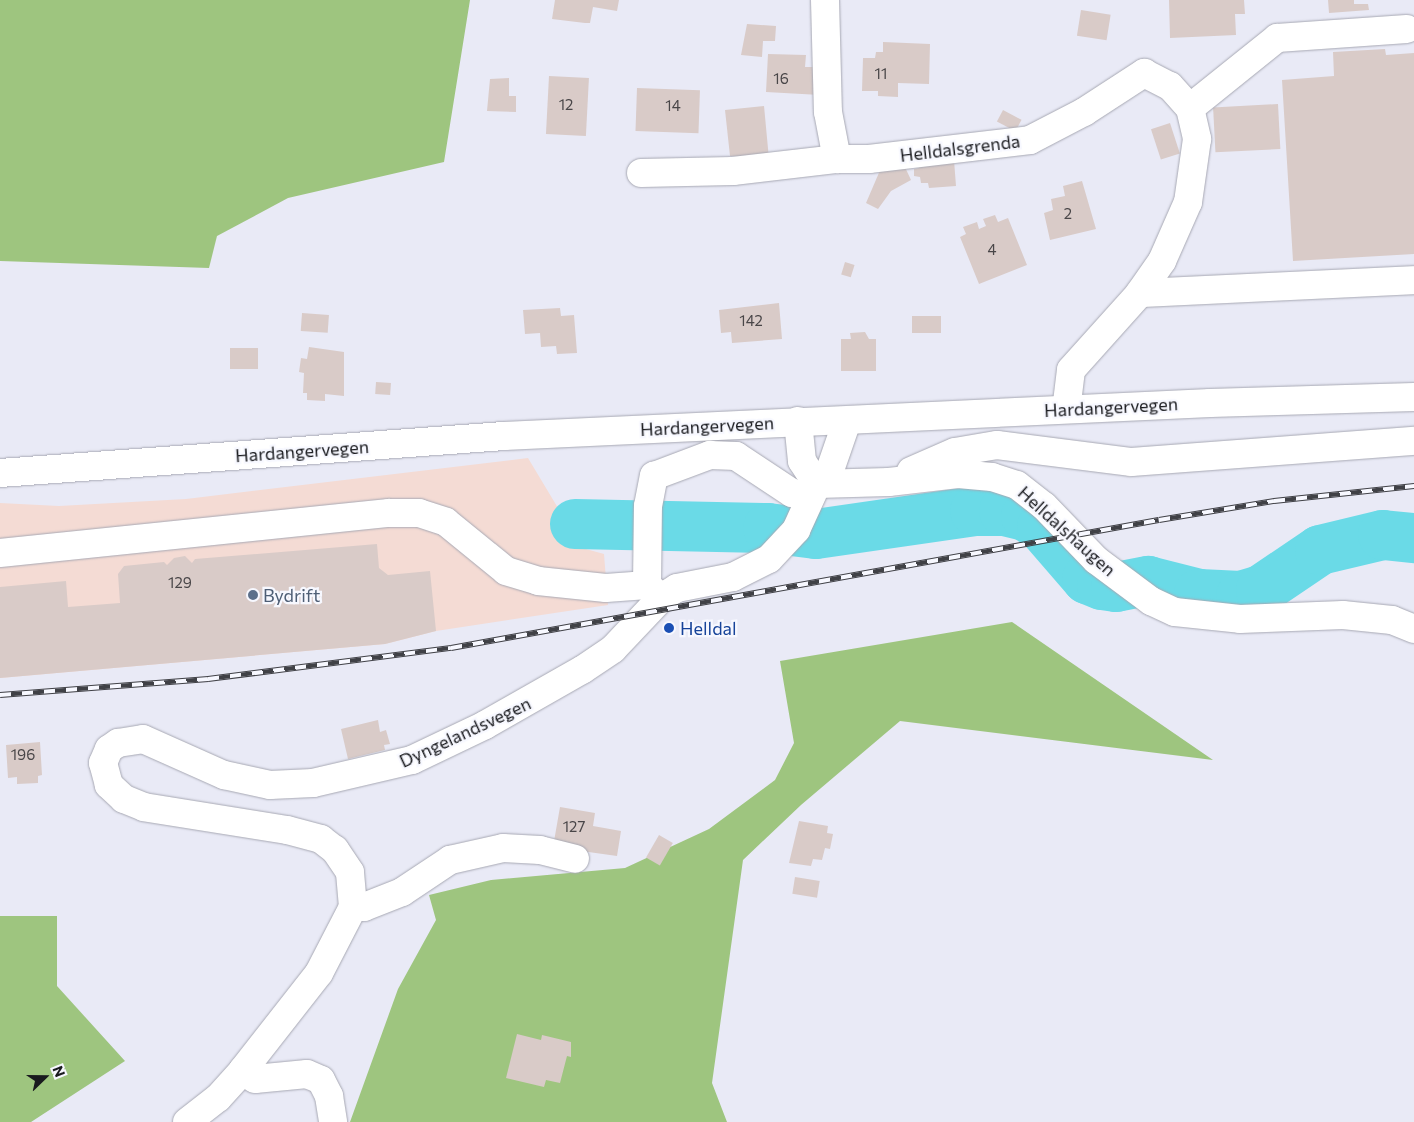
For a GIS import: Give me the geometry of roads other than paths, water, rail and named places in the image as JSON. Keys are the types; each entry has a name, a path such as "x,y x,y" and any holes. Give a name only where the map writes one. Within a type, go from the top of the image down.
{"street":[{"path":"825,0 828,112 837,159"},
{"path":"1190,108 1277,38 1407,30"},
{"name":"Helldalsgrenda","path":"641,173 733,171 837,159 869,159 1030,140 1084,112 1144,73 1170,86 1190,108 1197,139 1188,202 1162,261 1140,293 1071,370 1066,409"},
{"path":"1140,293 1414,280"},
{"name":"Hardangervegen","path":"0,473 504,436 1066,409 1414,397"},
{"name":"Dyngelandsvegen","path":"353,907 350,872 335,850 321,839 287,830 144,807 124,799 109,785 103,763 109,748 118,743 143,739 224,775 270,785 313,783 382,769 412,760 485,725 582,670 613,649 652,583 677,588 732,577 752,569 785,545 796,530 811,496 829,473 846,420"},
{"path":"798,421 802,461 811,496"},
{"name":"Helldalshaugen","path":"890,482 955,452 997,445 1132,462 1414,441"},
{"name":"Helldalshaugen","path":"652,583 648,506 654,476 710,455 736,456 792,493 811,496 890,482 958,474 992,477 1017,485 1044,506 1079,545 1114,574 1140,594 1175,612 1240,619 1343,615 1392,620 1414,629"},
{"path":"0,553 389,513 419,513 446,522 506,571 538,581 606,588 652,583"},
{"path":"187,1122 218,1098 243,1070 319,973 353,907 364,907 402,892 450,860 503,848 540,850 575,859"},
{"path":"243,1070 254,1079 306,1074 321,1080 329,1096 333,1122"}],"waterway":[{"path":"575,524 768,528 816,534 975,511 1004,511 1026,516 1042,527 1087,579 1102,585 1116,587 1148,581 1199,594 1241,596 1261,590 1320,550 1383,535 1414,538"}],"railway":[{"path":"0,695 208,679 451,648 1159,520 1274,501 1414,486"}],"place":[{"name":"Bydrift","path":"253,595"},
{"name":"Helldal","path":"669,628"}]}
